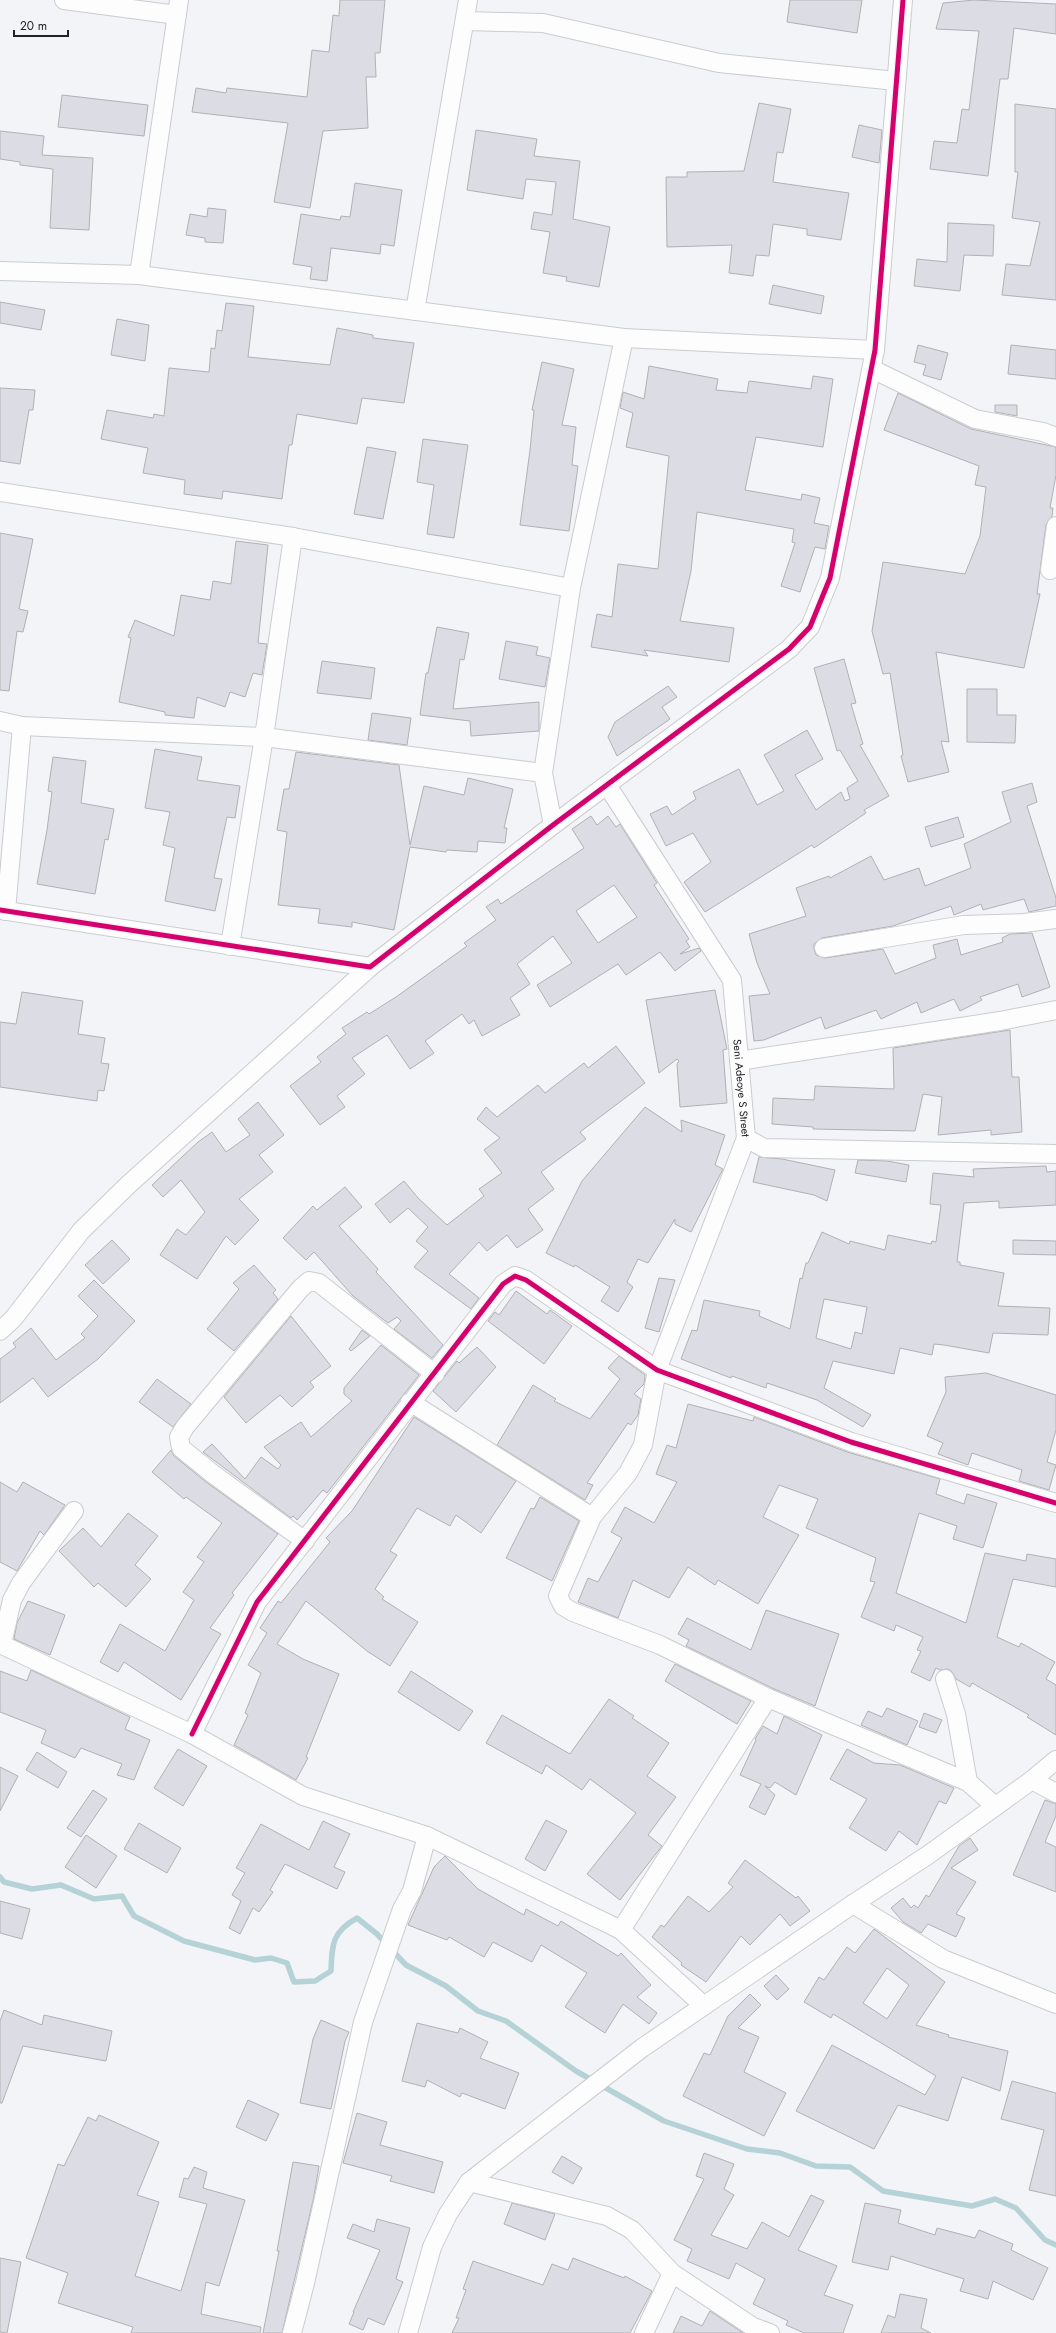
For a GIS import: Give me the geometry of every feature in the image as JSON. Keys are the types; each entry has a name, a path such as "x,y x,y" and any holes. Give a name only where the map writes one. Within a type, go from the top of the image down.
{"street":[{"path":"64,0 178,7 139,275"},
{"path":"416,311 468,0"},
{"path":"0,1332 17,1313 81,1231 118,1195 370,967 553,825 788,649 810,627 830,578 875,350 902,0"},
{"path":"465,21 542,23 719,63 896,81"},
{"path":"0,271 139,275 624,338 875,350"},
{"path":"553,825 543,773 571,588 624,338"},
{"path":"872,369 975,419 1043,432 1056,437"},
{"path":"0,492 293,537 571,588"},
{"path":"1050,570 1056,526"},
{"path":"230,946 264,737 293,537"},
{"path":"0,721 22,726 264,737 543,773"},
{"path":"22,726 3,911 370,967"},
{"name":"Seni Adeoye S Street","path":"607,785 732,980 746,1138 764,1148 1056,1154"},
{"path":"824,948 964,925 1024,923 1056,919"},
{"path":"739,1060 1000,1021 1056,1010"},
{"path":"746,1138 657,1370 642,1445 628,1473 592,1517 558,1596 562,1606 573,1612 660,1645 768,1698 968,1782 995,1806"},
{"path":"192,1734 257,1602 410,1402 435,1374 503,1284 515,1276 526,1280 657,1370 851,1442 1056,1503"},
{"path":"305,1541 213,1474 181,1448 180,1437 185,1427 300,1289 310,1281 318,1283 435,1374"},
{"path":"410,1402 592,1517"},
{"path":"74,1511 21,1583 12,1600 1,1644 192,1734 303,1796 427,1836 621,1930 704,2006"},
{"path":"945,1679 956,1714 968,1782"},
{"path":"621,1930 768,1698"},
{"path":"408,2333 432,2247 448,2214 469,2182 642,2048 853,1904 928,1855 1032,1780 1056,1760"},
{"path":"1032,1780 1056,1793"},
{"path":"292,2333 305,2283 363,2022 402,1909 412,1891 427,1836"},
{"path":"853,1904 942,1959 1056,2004"},
{"path":"469,2182 606,2216 632,2230 672,2273 753,2327 770,2333"},
{"path":"644,2333 672,2273"}],"building":[{"path":"340,0 385,0 380,53 375,53 376,77 366,77 368,128 323,131 310,208 274,202 288,123 192,112 196,88 226,93 227,88 307,97 312,50 329,52 333,15 339,16"},
{"path":"790,0 862,0 857,33 787,22"},
{"path":"974,0 1056,4 1056,34 1014,28 1008,79 1000,79 988,176 930,169 934,141 957,143 962,109 969,110 979,31 936,29 943,3"},
{"path":"62,95 148,105 144,136 58,127"},
{"path":"759,103 791,109 783,153 777,152 773,182 849,193 841,240 807,235 807,229 773,224 769,256 756,255 753,276 729,273 732,245 667,247 666,177 687,177 687,172 744,171"},
{"path":"1015,104 1056,109 1056,300 1002,295 1006,264 1030,266 1040,222 1012,218 1018,172 1015,172"},
{"path":"859,125 882,130 879,163 852,157"},
{"path":"476,130 537,139 534,156 580,161 573,219 610,227 599,287 566,281 567,277 543,273 550,232 531,229 534,212 552,215 556,182 526,179 523,199 467,190"},
{"path":"0,131 44,136 42,155 93,158 89,230 50,228 53,169 20,165 20,162 0,159"},
{"path":"355,183 402,190 394,246 381,244 380,254 331,248 327,281 310,279 312,267 293,264 301,214 340,220 341,216 350,217"},
{"path":"208,208 226,210 223,243 205,242 205,238 186,235 190,214 207,217"},
{"path":"948,223 994,225 993,256 964,255 960,291 914,286 917,259 947,262"},
{"path":"773,285 824,296 821,314 769,304"},
{"path":"0,302 45,310 41,330 0,323"},
{"path":"226,303 254,306 248,357 330,365 337,328 373,335 373,338 414,343 404,403 362,398 357,424 297,414 292,445 289,445 282,499 223,491 222,499 184,494 185,480 143,473 148,448 101,439 107,410 153,418 154,414 164,416 169,368 209,372 211,348 215,349 217,330 222,331"},
{"path":"117,319 149,325 145,361 111,355"},
{"path":"918,345 948,353 941,380 923,375 926,365 914,362"},
{"path":"1011,345 1056,350 1056,379 1008,374"},
{"path":"542,362 574,369 562,425 576,427 572,465 578,466 569,531 520,525 530,450 534,410 532,410"},
{"path":"649,366 718,379 716,390 747,393 749,381 811,389 813,376 833,379 823,447 756,437 745,490 801,500 802,494 820,498 814,523 829,526 825,549 815,547 800,592 781,586 795,543 792,542 794,529 697,512 691,571 680,621 734,628 729,662 644,650 648,656 591,647 597,614 612,617 618,564 658,569 669,456 626,447 633,413 620,408 623,392 644,399"},
{"path":"0,388 35,390 33,410 29,410 20,464 0,461"},
{"path":"898,393 971,429 1056,447 1056,475 1050,508 1053,508 1052,516 1046,525 1037,594 1040,594 1024,668 936,652 949,742 941,741 949,772 908,782 901,756 903,755 890,673 883,674 872,631 883,562 965,574 980,536 986,487 975,485 979,466 884,430"},
{"path":"995,405 1017,405 1017,416 995,412"},
{"path":"423,439 468,445 454,538 427,534 434,485 417,482"},
{"path":"367,447 396,452 383,519 354,514"},
{"path":"0,533 33,539 19,609 28,611 23,632 17,631 9,691 0,690"},
{"path":"236,541 268,545 258,643 267,644 262,675 253,673 245,697 230,692 225,707 197,697 194,718 165,715 165,712 119,702 131,638 128,637 135,620 174,636 181,595 210,600 213,581 231,584"},
{"path":"437,627 469,633 464,660 460,659 453,709 539,702 539,731 471,736 470,721 420,715 426,673 428,673"},
{"path":"506,641 538,647 536,655 550,658 545,687 499,679"},
{"path":"844,659 856,703 851,704 863,744 860,745 889,796 864,810 866,813 814,848 812,845 705,912 684,882 711,862 693,833 666,846 650,814 667,806 672,815 696,799 693,792 739,769 757,805 784,791 764,755 807,730 823,759 795,775 816,810 841,792 845,801 850,799 847,788 858,781 840,750 837,751 814,668"},
{"path":"322,661 375,668 371,699 317,693"},
{"path":"668,686 677,697 662,707 670,719 617,756 608,737 615,722"},
{"path":"967,689 997,689 997,715 1016,715 1015,743 967,742"},
{"path":"372,713 411,718 407,745 368,740"},
{"path":"155,749 202,757 197,780 240,786 235,818 227,817 214,878 222,879 215,911 165,901 175,848 163,845 170,812 145,808"},
{"path":"296,752 399,765 410,845 424,786 464,795 468,778 513,789 504,828 507,828 505,843 478,841 477,852 447,850 446,852 410,847 394,930 352,922 352,927 318,923 320,909 278,905 287,832 277,830 284,789 289,789"},
{"path":"53,757 86,761 81,803 114,809 108,840 105,839 95,894 37,884 52,792 48,791"},
{"path":"1032,783 1037,802 1027,806 1056,898 1056,906 1029,912 1024,899 983,910 981,904 954,915 951,906 893,926 822,938 814,944 814,949 816,955 825,958 883,949 895,974 936,958 933,945 957,939 961,955 1003,942 1002,938 1010,934 1032,933 1050,987 1022,997 1018,984 980,997 982,1000 960,1011 954,999 921,1013 917,1002 881,1019 876,1010 825,1029 821,1017 764,1040 754,1041 749,996 770,994 757,963 749,934 806,916 796,888 829,876 830,878 871,856 884,880 919,868 925,886 971,868 964,844 1011,822 1002,792"},
{"path":"591,816 597,825 608,816 616,827 620,824 657,883 654,885 689,939 686,941 690,947 680,954 699,948 701,951 675,971 660,952 626,975 618,964 550,1007 537,985 572,963 553,936 517,964 530,984 510,998 520,1015 482,1036 474,1020 469,1024 462,1014 425,1041 434,1053 410,1069 387,1035 352,1058 365,1074 337,1096 345,1107 320,1125 290,1086 321,1062 317,1057 346,1034 342,1028 367,1012 369,1014 396,997 467,946 464,943 496,920 486,907 498,899 501,904 584,848 572,829","holes":["614,885 637,917 598,943 576,911"]},
{"path":"958,817 964,837 931,847 925,827"},
{"path":"715,990 727,1049 723,1050 727,1103 680,1107 677,1064 679,1061 677,1059 659,1073 646,1000"},
{"path":"22,992 83,1001 78,1034 105,1038 101,1063 109,1064 104,1091 98,1090 97,1101 0,1087 0,1022 16,1024"},
{"path":"1010,1030 1012,1077 1019,1077 1022,1132 991,1135 991,1130 938,1135 942,1097 923,1094 915,1131 813,1129 813,1127 772,1124 773,1098 814,1100 815,1086 894,1089 893,1048"},
{"path":"616,1046 645,1083 580,1132 586,1139 541,1172 554,1189 528,1209 543,1230 517,1248 507,1235 487,1251 479,1242 449,1274 479,1298 471,1309 414,1267 428,1251 416,1241 428,1227 408,1208 390,1223 375,1204 404,1181 418,1198 447,1225 484,1196 479,1189 502,1173 484,1150 500,1138 477,1119 486,1107 497,1117 538,1085 545,1093 584,1063 588,1068"},
{"path":"258,1102 284,1135 259,1155 273,1172 239,1199 259,1220 235,1245 226,1236 197,1279 160,1255 177,1229 186,1235 205,1212 181,1180 163,1197 152,1185 198,1142 212,1132 226,1152 250,1135 238,1119"},
{"path":"645,1107 682,1132 681,1120 725,1135 715,1165 723,1169 691,1232 675,1224 675,1219 648,1263 638,1259 627,1282 633,1287 618,1312 601,1301 610,1287 575,1265 574,1267 546,1253 582,1181"},
{"path":"759,1157 782,1159 835,1170 827,1201 814,1195 753,1182"},
{"path":"858,1160 887,1161 909,1165 906,1182 855,1173"},
{"path":"1046,1166 1047,1172 1056,1171 1056,1205 999,1208 999,1201 964,1203 957,1262 960,1262 960,1265 1004,1273 998,1306 1050,1308 1048,1335 993,1333 989,1353 934,1344 932,1355 900,1348 894,1374 833,1361 824,1388 871,1415 863,1427 817,1400 767,1383 766,1388 732,1376 731,1378 681,1359 692,1330 697,1331 704,1300 760,1311 759,1316 790,1329 800,1278 802,1279 806,1263 808,1263 822,1232 849,1244 850,1241 885,1250 888,1235 931,1244 932,1241 936,1242 941,1205 930,1204 933,1173 974,1177 973,1169","holes":["824,1299 867,1307 862,1334 855,1332 851,1349 816,1338"]},
{"path":"345,1187 362,1207 339,1226 378,1269 376,1272 443,1345 432,1358 394,1329 401,1321 397,1317 388,1323 353,1296 314,1252 306,1260 283,1238 313,1206 317,1210"},
{"path":"112,1240 130,1259 103,1284 85,1265"},
{"path":"1013,1240 1056,1241 1056,1255 1013,1254"},
{"path":"254,1265 276,1290 273,1293 278,1299 234,1351 207,1329 239,1289 233,1283"},
{"path":"659,1278 675,1280 659,1332 645,1328"},
{"path":"94,1280 135,1321 98,1359 48,1397 33,1378 0,1403 0,1359 16,1347 13,1343 31,1328 56,1360 85,1338 81,1334 98,1316 78,1296"},
{"path":"516,1291 547,1314 550,1310 572,1326 544,1364 488,1321 495,1312 499,1315"},
{"path":"291,1316 331,1366 310,1382 314,1387 292,1407 280,1395 246,1423 224,1397"},
{"path":"362,1330 370,1336 351,1351 349,1349"},
{"path":"381,1345 419,1375 327,1493 323,1490 297,1520 293,1516 291,1518 203,1452 212,1444 245,1479 261,1457 278,1469 281,1465 264,1447 301,1422 311,1437 352,1401 344,1394 344,1388"},
{"path":"477,1347 496,1367 456,1412 433,1391 457,1361 459,1363"},
{"path":"619,1356 645,1375 644,1384 634,1394 641,1399 638,1415 631,1425 628,1423 587,1483 593,1485 585,1500 497,1445 533,1385 556,1399 554,1401 590,1419 620,1379 608,1368"},
{"path":"986,1373 1056,1395 1056,1430 1047,1462 1056,1465 1049,1490 1019,1481 1022,1470 972,1453 968,1465 938,1454 943,1443 927,1436 946,1392 945,1377"},
{"path":"157,1379 191,1404 173,1427 139,1402"},
{"path":"688,1404 753,1421 754,1417 847,1452 940,1479 936,1494 964,1504 967,1494 997,1503 983,1548 953,1539 957,1526 919,1513 896,1593 966,1623 985,1553 1026,1561 1027,1554 1056,1559 1056,1587 1013,1579 997,1637 1019,1647 1021,1643 1055,1662 1046,1679 1056,1685 1056,1735 1027,1717 1029,1715 972,1683 970,1687 956,1679 952,1672 948,1669 940,1670 936,1668 930,1681 911,1672 921,1651 917,1650 923,1637 896,1625 894,1631 861,1617 875,1582 870,1581 876,1558 806,1528 818,1499 779,1485 763,1517 799,1535 758,1604 718,1580 715,1585 688,1567 669,1598 633,1580 618,1618 578,1602 588,1578 598,1582 622,1538 611,1532 625,1507 654,1523 677,1482 656,1474 667,1445 676,1448"},
{"path":"414,1417 516,1481 481,1533 456,1515 450,1526 417,1508 390,1551 397,1555 375,1589 384,1597 382,1599 418,1622 390,1666 367,1651 306,1601 277,1644 303,1659 339,1674 306,1757 308,1758 296,1780 234,1745 248,1715 245,1713 261,1673 248,1665 267,1633 260,1628 278,1601 281,1603 330,1542 326,1538 352,1511"},
{"path":"171,1450 174,1456 206,1482 278,1534 232,1593 234,1595 210,1628 221,1634 181,1700 124,1662 118,1672 100,1662 120,1624 165,1651 194,1600 183,1592 204,1562 197,1557 222,1523 186,1497 184,1499 152,1472"},
{"path":"0,1482 17,1492 23,1482 65,1505 44,1535 40,1531 17,1571 0,1562"},
{"path":"540,1497 579,1521 552,1581 506,1558 531,1508 534,1509"},
{"path":"128,1513 158,1536 135,1565 151,1579 126,1607 98,1583 94,1587 59,1551 83,1528 101,1547"},
{"path":"28,1601 65,1615 50,1655 14,1639 17,1623"},
{"path":"766,1610 839,1634 815,1706 772,1688 686,1646 689,1640 678,1634 687,1618 751,1650"},
{"path":"675,1664 751,1701 737,1724 665,1681"},
{"path":"31,1670 130,1717 125,1729 150,1740 134,1780 117,1775 122,1764 81,1748 75,1758 41,1743 46,1730 0,1712 0,1671 27,1681"},
{"path":"411,1671 473,1711 459,1731 398,1692"},
{"path":"609,1699 634,1716 632,1718 669,1743 647,1776 676,1797 648,1835 662,1846 620,1900 587,1874 636,1813 590,1779 582,1790 546,1765 542,1774 486,1743 502,1715 570,1754"},
{"path":"887,1708 918,1721 907,1745 861,1725 868,1711 882,1717"},
{"path":"924,1713 942,1720 936,1733 919,1727"},
{"path":"784,1716 822,1735 796,1795 775,1782 770,1788 765,1786 775,1795 765,1815 749,1807 761,1784 740,1775 756,1740 755,1739 763,1726 777,1734"},
{"path":"178,1749 207,1766 183,1806 154,1788"},
{"path":"847,1749 874,1763 900,1765 954,1788 946,1804 939,1801 917,1845 899,1831 886,1851 849,1828 867,1799 830,1779"},
{"path":"37,1752 67,1772 58,1788 26,1770"},
{"path":"0,1767 18,1776 0,1811"},
{"path":"93,1790 107,1799 81,1837 67,1828"},
{"path":"1045,1800 1056,1804 1056,1816 1045,1842 1056,1847 1056,1892 1013,1875"},
{"path":"546,1820 567,1831 545,1871 525,1859"},
{"path":"323,1821 350,1834 334,1867 345,1872 337,1889 285,1864 270,1890 273,1892 259,1912 253,1908 240,1934 229,1928 241,1901 232,1895 245,1873 236,1868 261,1824 309,1850"},
{"path":"139,1823 181,1848 167,1873 124,1849"},
{"path":"86,1835 117,1856 96,1888 65,1867"},
{"path":"970,1838 978,1850 951,1868 976,1882 956,1914 965,1918 956,1937 928,1924 921,1933 903,1922 891,1908 903,1898 911,1908 914,1905 918,1908 926,1895 929,1897 959,1846"},
{"path":"445,1856 478,1889 524,1915 526,1909 558,1926 561,1921 618,1956 621,1953 651,1985 637,1997 657,2013 649,2024 623,2004 605,2033 565,2007 587,1973 541,1945 532,1962 493,1942 484,1957 449,1937 447,1940 408,1925 434,1867"},
{"path":"745,1860 796,1898 798,1896 810,1911 790,1926 780,1914 750,1945 741,1936 706,1982 681,1965 682,1963 652,1937 661,1925 664,1927 688,1896 709,1912 733,1887 728,1883"},
{"path":"0,1901 30,1909 22,1939 0,1933"},
{"path":"874,1929 945,1982 916,2025 949,2035 948,2037 1008,2051 1000,2091 962,2077 948,2121 898,2105 874,2149 796,2111 832,2045 925,2095 936,2076 833,2014 831,2018 804,2002 819,1977 824,1980 847,1947 855,1953","holes":["887,1968 909,1985 887,2019 863,2003"]},
{"path":"776,1975 789,1989 777,2000 764,1986"},
{"path":"750,1994 761,2005 738,2028 759,2037 744,2072 786,2093 764,2136 683,2096 704,2053 710,2055 728,2016"},
{"path":"4,2010 42,2025 44,2015 112,2031 106,2061 23,2046 2,2103 0,2103 0,2021"},
{"path":"321,2020 349,2032 345,2041 331,2109 300,2103 313,2039"},
{"path":"417,2023 458,2033 460,2028 488,2042 480,2058 519,2073 505,2109 462,2093 460,2097 427,2080 425,2087 402,2081"},
{"path":"1012,2081 1056,2093 1056,2196 1029,2190 1044,2130 1001,2119"},
{"path":"248,2100 279,2114 266,2141 236,2127"},
{"path":"357,2113 387,2122 380,2145 443,2162 434,2193 390,2181 392,2176 343,2163"},
{"path":"99,2115 159,2142 137,2195 159,2202 135,2276 181,2291 207,2204 179,2197 184,2178 188,2179 194,2167 207,2172 203,2188 245,2200 219,2286 206,2282 201,2314 261,2327 260,2333 131,2333 133,2327 58,2303 68,2273 26,2258 58,2164 64,2166 88,2117 96,2121"},
{"path":"704,2153 734,2164 724,2189 734,2195 711,2235 747,2249 762,2222 789,2237 811,2195 824,2201 798,2250 837,2266 824,2295 853,2305 843,2333 804,2333 786,2325 788,2321 753,2304 765,2279 736,2263 729,2279 687,2261 692,2249 674,2240 704,2179 696,2176"},
{"path":"562,2156 582,2168 573,2184 552,2172"},
{"path":"293,2162 319,2166 314,2196 282,2333 263,2333 279,2251 277,2251"},
{"path":"512,2203 555,2214 545,2240 504,2224"},
{"path":"865,2203 901,2210 898,2223 935,2235 937,2228 975,2238 979,2230 1013,2244 1011,2250 1048,2268 1033,2300 993,2281 988,2299 960,2291 964,2279 891,2256 888,2270 852,2262"},
{"path":"377,2219 410,2228 396,2279 403,2282 384,2325 368,2318 363,2330 349,2324 380,2250 347,2238 353,2224 374,2232"},
{"path":"0,2258 21,2262 7,2333 0,2332"},
{"path":"573,2258 624,2278 625,2276 652,2291 630,2333 452,2333 459,2318 456,2318 466,2290 463,2289 473,2261 543,2285 552,2264 568,2270"},
{"path":"900,2294 927,2299 921,2328 931,2333 881,2333 888,2315 895,2318"},
{"path":"710,2311 743,2333 673,2333 681,2316 702,2326"}],"waterway":[{"path":"0,1877 4,1882 32,1889 61,1885 94,1899 122,1896 134,1916 184,1941 255,1960 271,1958 287,1963 294,1982 315,1981 331,1971 332,1953 335,1940 343,1928 357,1918 377,1934 406,1965 446,1986 478,2011 506,2021 576,2071 664,2121 747,2149 780,2153 816,2166 850,2167 883,2191 972,2206 995,2199 1016,2208 1045,2240 1056,2245"}],"cycle path":[{"path":"0,910 370,967 553,825 789,649 810,627 830,578 875,350 903,0"},
{"path":"192,1734 257,1602 503,1284 515,1276 526,1280 657,1370 851,1442 1056,1503"}]}
